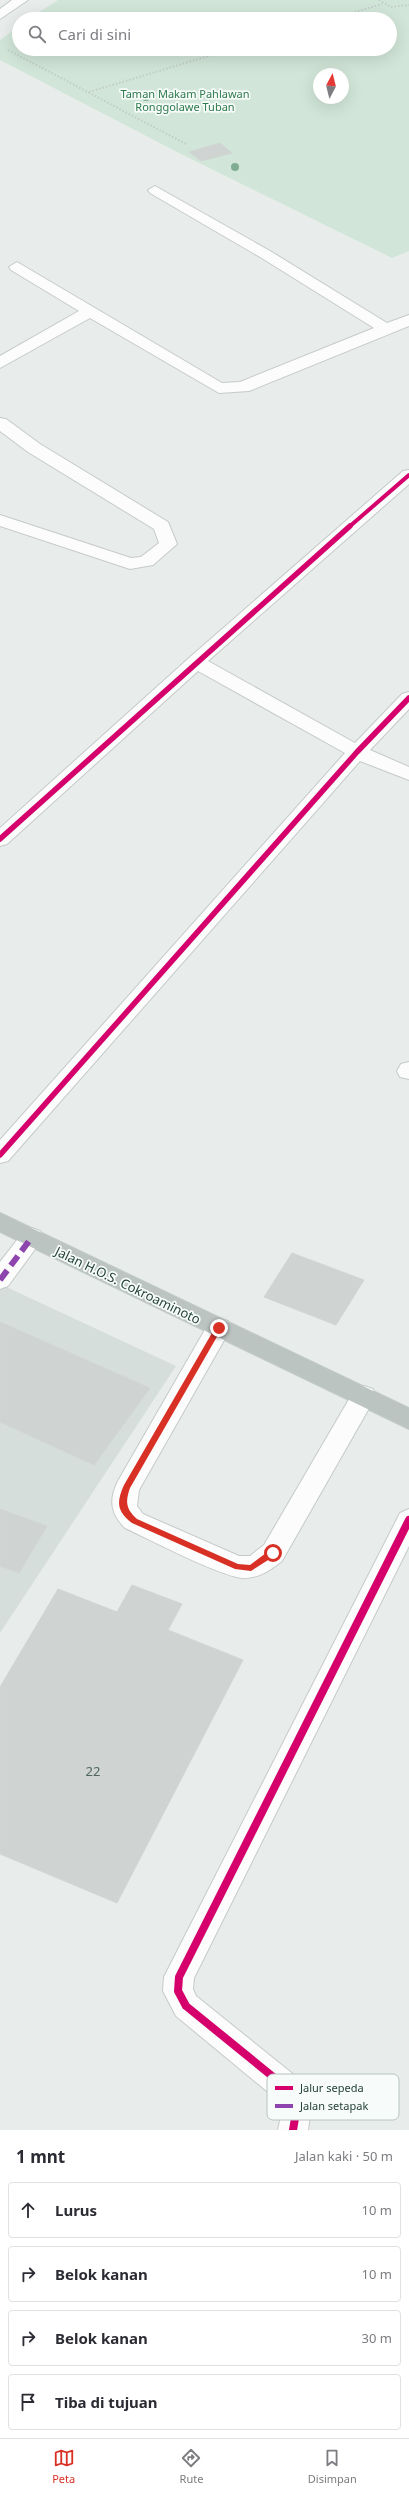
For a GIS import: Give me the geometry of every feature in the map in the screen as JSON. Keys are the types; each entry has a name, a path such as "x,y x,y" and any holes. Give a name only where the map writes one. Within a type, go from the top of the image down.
{"highway":[{"name":"Jalan H.O.S. Cokroaminoto","path":"0,1222 409,1419"}],"street":[{"path":"0,15 22,0"},
{"path":"155,190 265,254 386,329"},
{"path":"17,266 219,388 230,389 243,387 409,320"},
{"path":"0,364 90,311"},
{"path":"0,423 34,448 162,526 168,544 147,561 130,564 0,520"},
{"path":"0,839 196,662 409,475"},
{"path":"196,662 358,752 409,774"},
{"path":"0,1155 358,752 409,698"},
{"path":"0,1280 32,1237"},
{"path":"219,1328 127,1488 122,1500 124,1512 134,1521 237,1567 251,1568 262,1562 273,1553 364,1396"},
{"path":"270,2074 186,2006 178,1991 179,1977 409,1520"},
{"path":"293,2130 296,2120"}],"path":[{"path":"379,0 382,4"},
{"path":"355,12 382,4 396,7 409,5"},
{"path":"8,50 12,52"},
{"path":"19,56 186,144"},
{"path":"88,92 209,56"}],"shaded area":[{"path":"0,1284 176,1366 0,1633"}],"green space":[{"name":"Taman Makam Pahlawan Ronggolawe Tuban","path":"58,0 409,0 409,251 392,258 179,153 0,60 0,40 12,31 12,56 397,56 397,12 39,12"}],"building":[{"path":"220,143 232,153 201,161 189,152"},
{"path":"292,1253 364,1280 336,1325 264,1297"},
{"path":"0,1322 150,1388 94,1465 0,1422"},
{"path":"0,1509 47,1526 19,1573 0,1566"},
{"path":"132,1585 182,1604 168,1630 243,1660 117,1903 0,1854 0,1687 58,1589 117,1612"}],"marked path":[{"path":"0,1280 32,1237"}],"cycle path":[{"path":"0,839 196,662 409,475"},
{"path":"0,1155 357,752 409,698"},
{"path":"270,2074 186,2006 178,1991 179,1977 409,1520"},
{"path":"293,2130 295,2120"}],"route":[{"path":"219,1328 127,1488 122,1500 124,1512 134,1521 237,1567 251,1568 262,1562 273,1553"}]}
